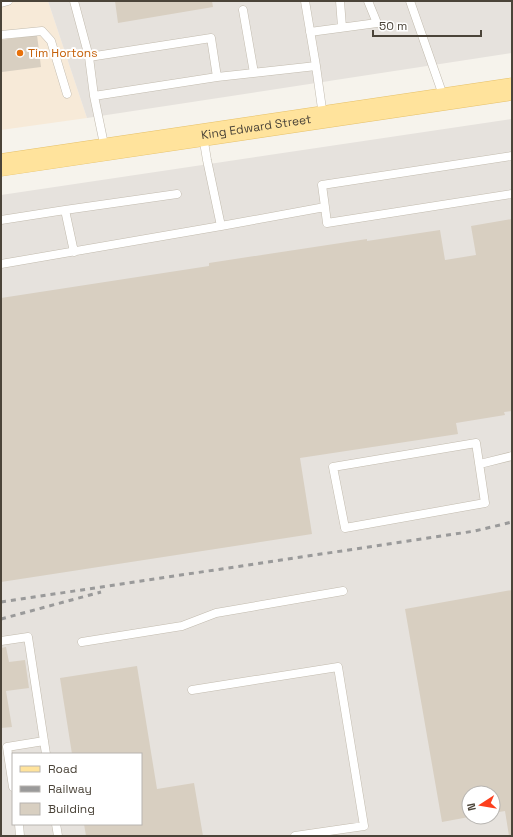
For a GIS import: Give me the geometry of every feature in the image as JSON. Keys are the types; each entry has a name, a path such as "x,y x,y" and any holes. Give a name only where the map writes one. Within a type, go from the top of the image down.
{"main road":[{"name":"King Edward Street","path":"1,165 512,89"}],"lane":[{"path":"1,3 8,1"},
{"path":"74,1 89,57 94,96 106,150"},
{"path":"305,1 323,117"},
{"path":"340,1 342,28"},
{"path":"310,32 377,23 368,1"},
{"path":"410,1 444,99"},
{"path":"243,10 254,73"},
{"path":"1,35 42,31 50,41 67,94"},
{"path":"89,57 211,38 217,77"},
{"path":"94,96 217,77 316,66"},
{"path":"203,135 221,226"},
{"path":"512,156 322,185 327,223 512,194"},
{"path":"1,220 176,194"},
{"path":"1,264 325,207"},
{"path":"65,210 74,252"},
{"path":"476,443 480,464 485,503 345,528 333,467 476,443"},
{"path":"480,464 512,456"},
{"path":"82,642 182,626 216,613 343,591"},
{"path":"1,641 28,637 46,753"},
{"path":"192,690 338,667 364,826 295,836"},
{"path":"12,780 7,747 44,741"},
{"path":"19,825 20,836"},
{"path":"56,825 58,836"}],"shaded area":[{"path":"1,1 48,1 87,118 1,130"},
{"path":"48,1 512,1 512,53 87,118"},
{"path":"512,119 512,836 1,836 1,195"}],"building":[{"path":"115,1 212,1 213,7 118,23"},
{"name":"Tim Hortons","path":"37,35 41,67 2,72 1,40"},
{"path":"512,219 512,411 504,412 505,415 456,423 458,434 300,458 312,534 1,582 1,298 209,266 209,263 367,239 367,241 440,230 445,260 476,255 471,226"},
{"path":"512,590 512,836 509,836 505,811 501,812 501,785 461,785 461,818 442,822 405,609"},
{"path":"6,647 9,662 25,660 29,688 6,691 12,727 1,728 1,648"},
{"path":"137,666 157,789 194,783 203,836 86,836 84,825 142,825 142,753 72,753 60,678"}],"railway":[{"path":"1,602 475,531 512,522"},
{"path":"1,619 101,592"}],"place":[{"name":"Tim Hortons","path":"20,53"}]}
